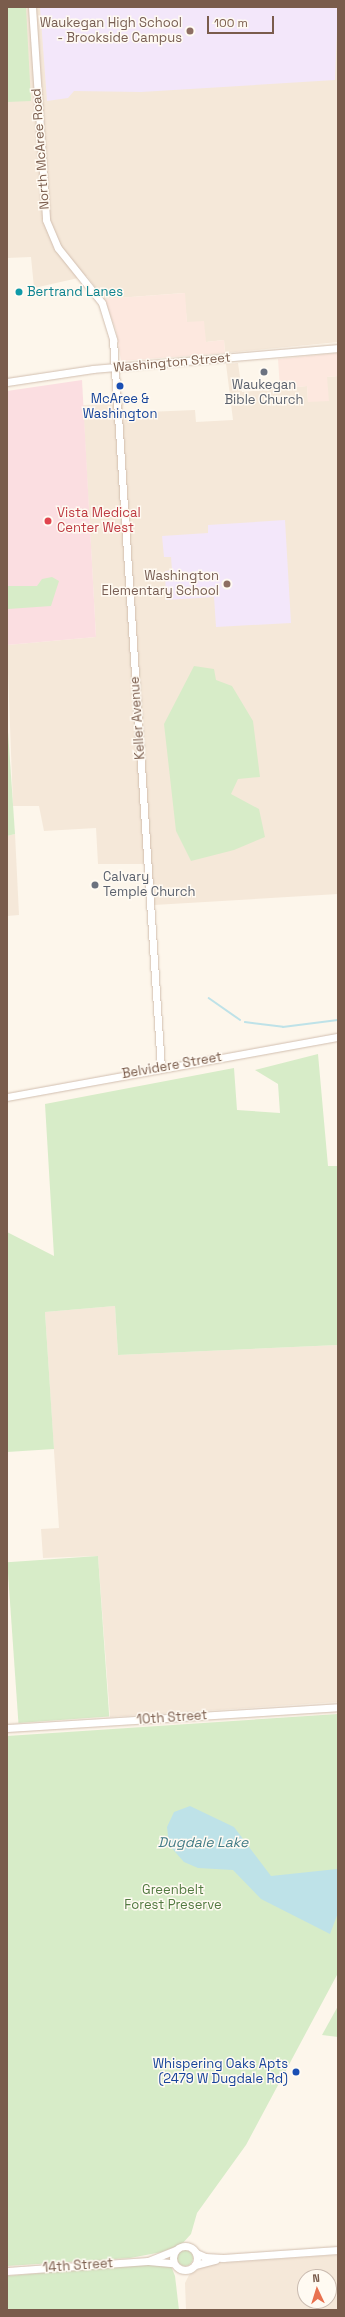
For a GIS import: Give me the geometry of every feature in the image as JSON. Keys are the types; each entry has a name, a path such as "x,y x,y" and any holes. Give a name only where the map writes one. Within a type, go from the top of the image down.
{"street":[{"name":"North McAree Road","path":"32,7 46,220 58,248 105,310 115,368"},
{"name":"Washington Street","path":"7,382 115,368 338,348"},
{"name":"Keller Avenue","path":"115,368 161,1068"},
{"name":"Belvidere Street","path":"7,1097 338,1037"},
{"name":"10th Street","path":"7,1728 338,1707"},
{"path":"223,2258 195,2265 185,2271 173,2263 175,2250 188,2246 205,2257 223,2258 338,2250"},
{"name":"14th Street","path":"148,2261 175,2250"},
{"path":"195,2265 196,2252"},
{"name":"14th Street","path":"7,2271 148,2261 173,2263"}],"shaded area":[{"path":"7,7 338,7 338,342 225,353 224,340 206,342 187,322 184,293 104,299 87,276 34,288 31,257 7,258"},
{"name":"Waukegan High School - Brookside Campus","path":"40,7 338,7 335,80 141,92 74,91 68,98 47,101"},
{"path":"185,293 187,322 204,321 206,342 224,340 225,353 121,361 116,330 104,299"},
{"path":"338,353 338,376 327,377 329,401 308,402 307,386 280,389 278,359"},
{"path":"238,363 242,392 307,386 308,402 327,377 338,376 338,894 154,905 151,864 98,864 96,828 44,831 39,806 13,806 7,645 96,637 83,405 124,403 122,413 195,410 196,422 233,420 226,364"},
{"name":"Vista Medical Center West","path":"82,380 96,637 7,645 7,391"},
{"name":"Washington Elementary School","path":"285,520 291,623 216,627 214,597 166,600 165,571 172,570 171,557 164,557 162,536 208,533 208,525"},
{"path":"15,834 19,915 7,916 7,836"},
{"path":"115,1306 118,1355 338,1345 338,1702 110,1717 98,1556 43,1558 41,1529 59,1528 45,1312"},
{"path":"338,2255 338,2310 186,2310 185,2283 189,2275 208,2264"}],"green space":[{"path":"7,7 26,7 31,101 7,102"},
{"path":"52,577 59,581 51,606 8,609 7,640 7,586 37,586 42,579"},
{"path":"194,666 214,669 216,680 232,686 253,721 260,777 238,779 231,794 259,809 265,837 234,850 191,861 176,831 164,724"},
{"path":"7,717 15,834 7,836"},
{"path":"318,1054 328,1166 338,1166 338,1345 118,1355 115,1306 45,1312 54,1449 7,1452 7,1232 54,1256 45,1104 234,1068 237,1110 280,1113 278,1084 255,1070"},
{"path":"98,1556 109,1717 18,1723 7,1562"},
{"name":"Greenbelt Forest Preserve","path":"338,1714 338,1973 246,2145 197,2213 191,2234 182,2244 162,2252 130,2258 7,2266 7,1736"},
{"path":"338,2006 338,2037 322,2035"},
{"path":"185,2250 192,2255 193,2258 188,2265 185,2266 178,2261 177,2258 182,2251"},
{"path":"159,2263 171,2266 175,2276 179,2310 7,2310 7,2276"}],"water":[{"name":"Dugdale Lake","path":"190,1806 234,1827 271,1876 337,1869 338,1913 330,1934 261,1899 233,1870 198,1868 184,1862 169,1845 167,1827 174,1812"}],"waterway":[{"path":"209,998 240,1020"},
{"path":"245,1022 283,1027 338,1020"}],"place":[{"name":"Waukegan High School - Brookside Campus","path":"190,31"},
{"name":"Bertrand Lanes","path":"19,292"},
{"name":"Waukegan Bible Church","path":"264,372"},
{"name":"McAree & Washington","path":"120,386"},
{"name":"Vista Medical Center West","path":"48,521"},
{"name":"Washington Elementary School","path":"227,584"},
{"name":"Calvary Temple Church","path":"95,885"},
{"name":"Whispering Oaks Apts (2479 W Dugdale Rd)","path":"296,2072"}]}
